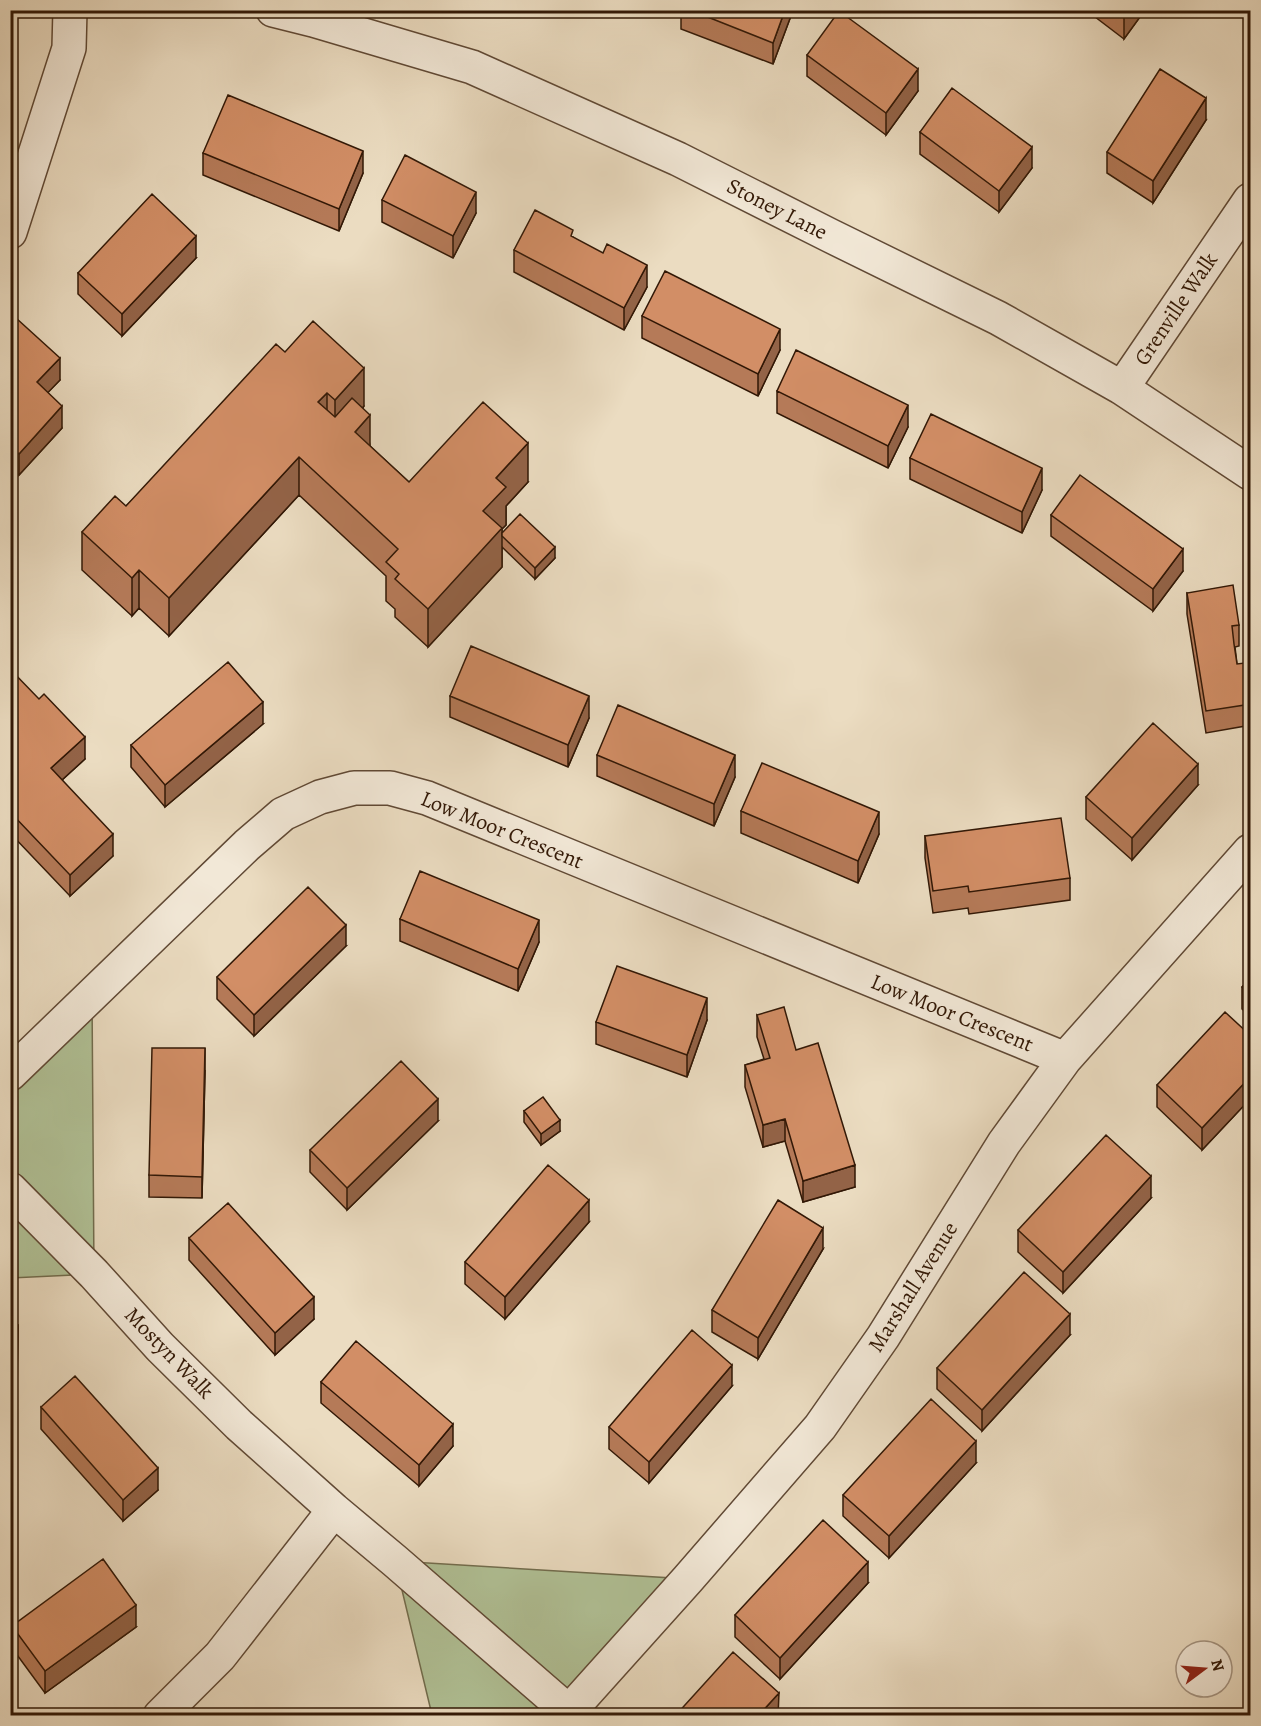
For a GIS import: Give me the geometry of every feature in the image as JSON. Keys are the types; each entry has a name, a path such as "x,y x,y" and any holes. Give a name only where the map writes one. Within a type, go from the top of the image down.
{"street":[{"path":"10,232 69,48 70,10"},
{"name":"Stoney Lane","path":"273,10 472,67 678,159 998,318 1122,388 1251,474"},
{"name":"Grenville Walk","path":"1122,388 1251,200"},
{"name":"Low Moor Crescent","path":"10,1074 247,845 284,814 320,797 354,788 390,788 427,798 1065,1059"},
{"name":"Marshall Avenue","path":"567,1714 688,1579 820,1426 883,1337 1004,1143 1065,1059 1251,851"},
{"name":"Mostyn Walk","path":"10,1189 94,1274 160,1347 231,1417 567,1714"},
{"path":"160,1716 220,1656 334,1510"}],"green space":[{"path":"92,995 94,1274 11,1278 11,1074"},
{"path":"395,1561 688,1579 565,1715 432,1715"}],"building":[{"path":"690,10 785,10 773,43"},
{"path":"1115,10 1129,10 1124,17"},
{"path":"839,11 918,69 886,113 807,55"},
{"path":"1160,69 1206,98 1153,181 1107,152"},
{"path":"952,88 1032,147 999,191 920,132"},
{"path":"228,95 363,151 339,209 203,153"},
{"path":"405,155 476,192 453,236 382,200"},
{"path":"152,194 196,236 122,314 78,273"},
{"path":"535,210 573,230 571,236 603,253 607,244 647,265 624,308 514,250"},
{"path":"665,271 780,329 758,374 642,316"},
{"path":"16,318 60,358 37,382 62,406 19,454 10,446 10,324"},
{"path":"313,321 364,368 335,400 327,393 318,402 335,417 352,398 370,415 355,432 409,482 483,402 528,443 496,478 506,487 483,511 502,528 428,609 395,579 399,574 386,562 398,549 299,457 169,598 139,570 132,578 82,532 115,496 126,506 276,344 285,352"},
{"path":"796,350 908,405 888,446 777,391"},
{"path":"931,414 1042,468 1022,512 910,458"},
{"path":"1080,475 1183,549 1153,589 1051,515"},
{"path":"520,514 555,547 535,568 502,536 502,533"},
{"path":"1233,585 1239,625 1232,626 1237,664 1245,663 1251,704 1206,711 1187,593"},
{"path":"471,646 589,696 568,745 450,696"},
{"path":"228,662 263,702 165,785 131,745"},
{"path":"10,669 39,699 44,694 85,737 51,768 113,834 70,875 10,812"},
{"path":"618,705 735,755 714,804 597,755"},
{"path":"1153,723 1198,764 1132,838 1086,797"},
{"path":"762,763 879,812 858,861 741,811"},
{"path":"1061,818 1070,878 969,892 968,886 933,891 925,836"},
{"path":"420,871 539,920 518,969 400,919"},
{"path":"308,887 346,925 254,1015 217,977"},
{"path":"617,966 707,998 687,1055 596,1022"},
{"path":"1251,978 1251,996 1242,987"},
{"path":"784,1007 796,1050 818,1043 855,1165 803,1181 785,1119 763,1125 745,1065 770,1058 757,1015"},
{"path":"1225,1012 1251,1036 1251,1076 1202,1128 1157,1085"},
{"path":"152,1048 205,1048 202,1177 149,1175"},
{"path":"401,1061 438,1099 347,1188 310,1150"},
{"path":"543,1097 560,1120 541,1134 524,1111"},
{"path":"1106,1135 1151,1176 1063,1272 1018,1230"},
{"path":"548,1165 589,1200 505,1297 465,1262"},
{"path":"778,1200 823,1228 758,1338 712,1310"},
{"path":"228,1203 314,1297 275,1333 189,1238"},
{"path":"1024,1272 1070,1314 982,1410 937,1368"},
{"path":"10,1325 18,1325 17,1375 10,1374"},
{"path":"692,1330 732,1365 649,1462 609,1427"},
{"path":"356,1341 453,1424 419,1465 321,1382"},
{"path":"75,1376 158,1468 123,1500 41,1407"},
{"path":"931,1399 976,1441 889,1536 843,1495"},
{"path":"823,1520 868,1562 780,1658 735,1615"},
{"path":"103,1559 136,1605 45,1671 12,1626"},
{"path":"733,1652 779,1693 758,1716 675,1716"}]}
